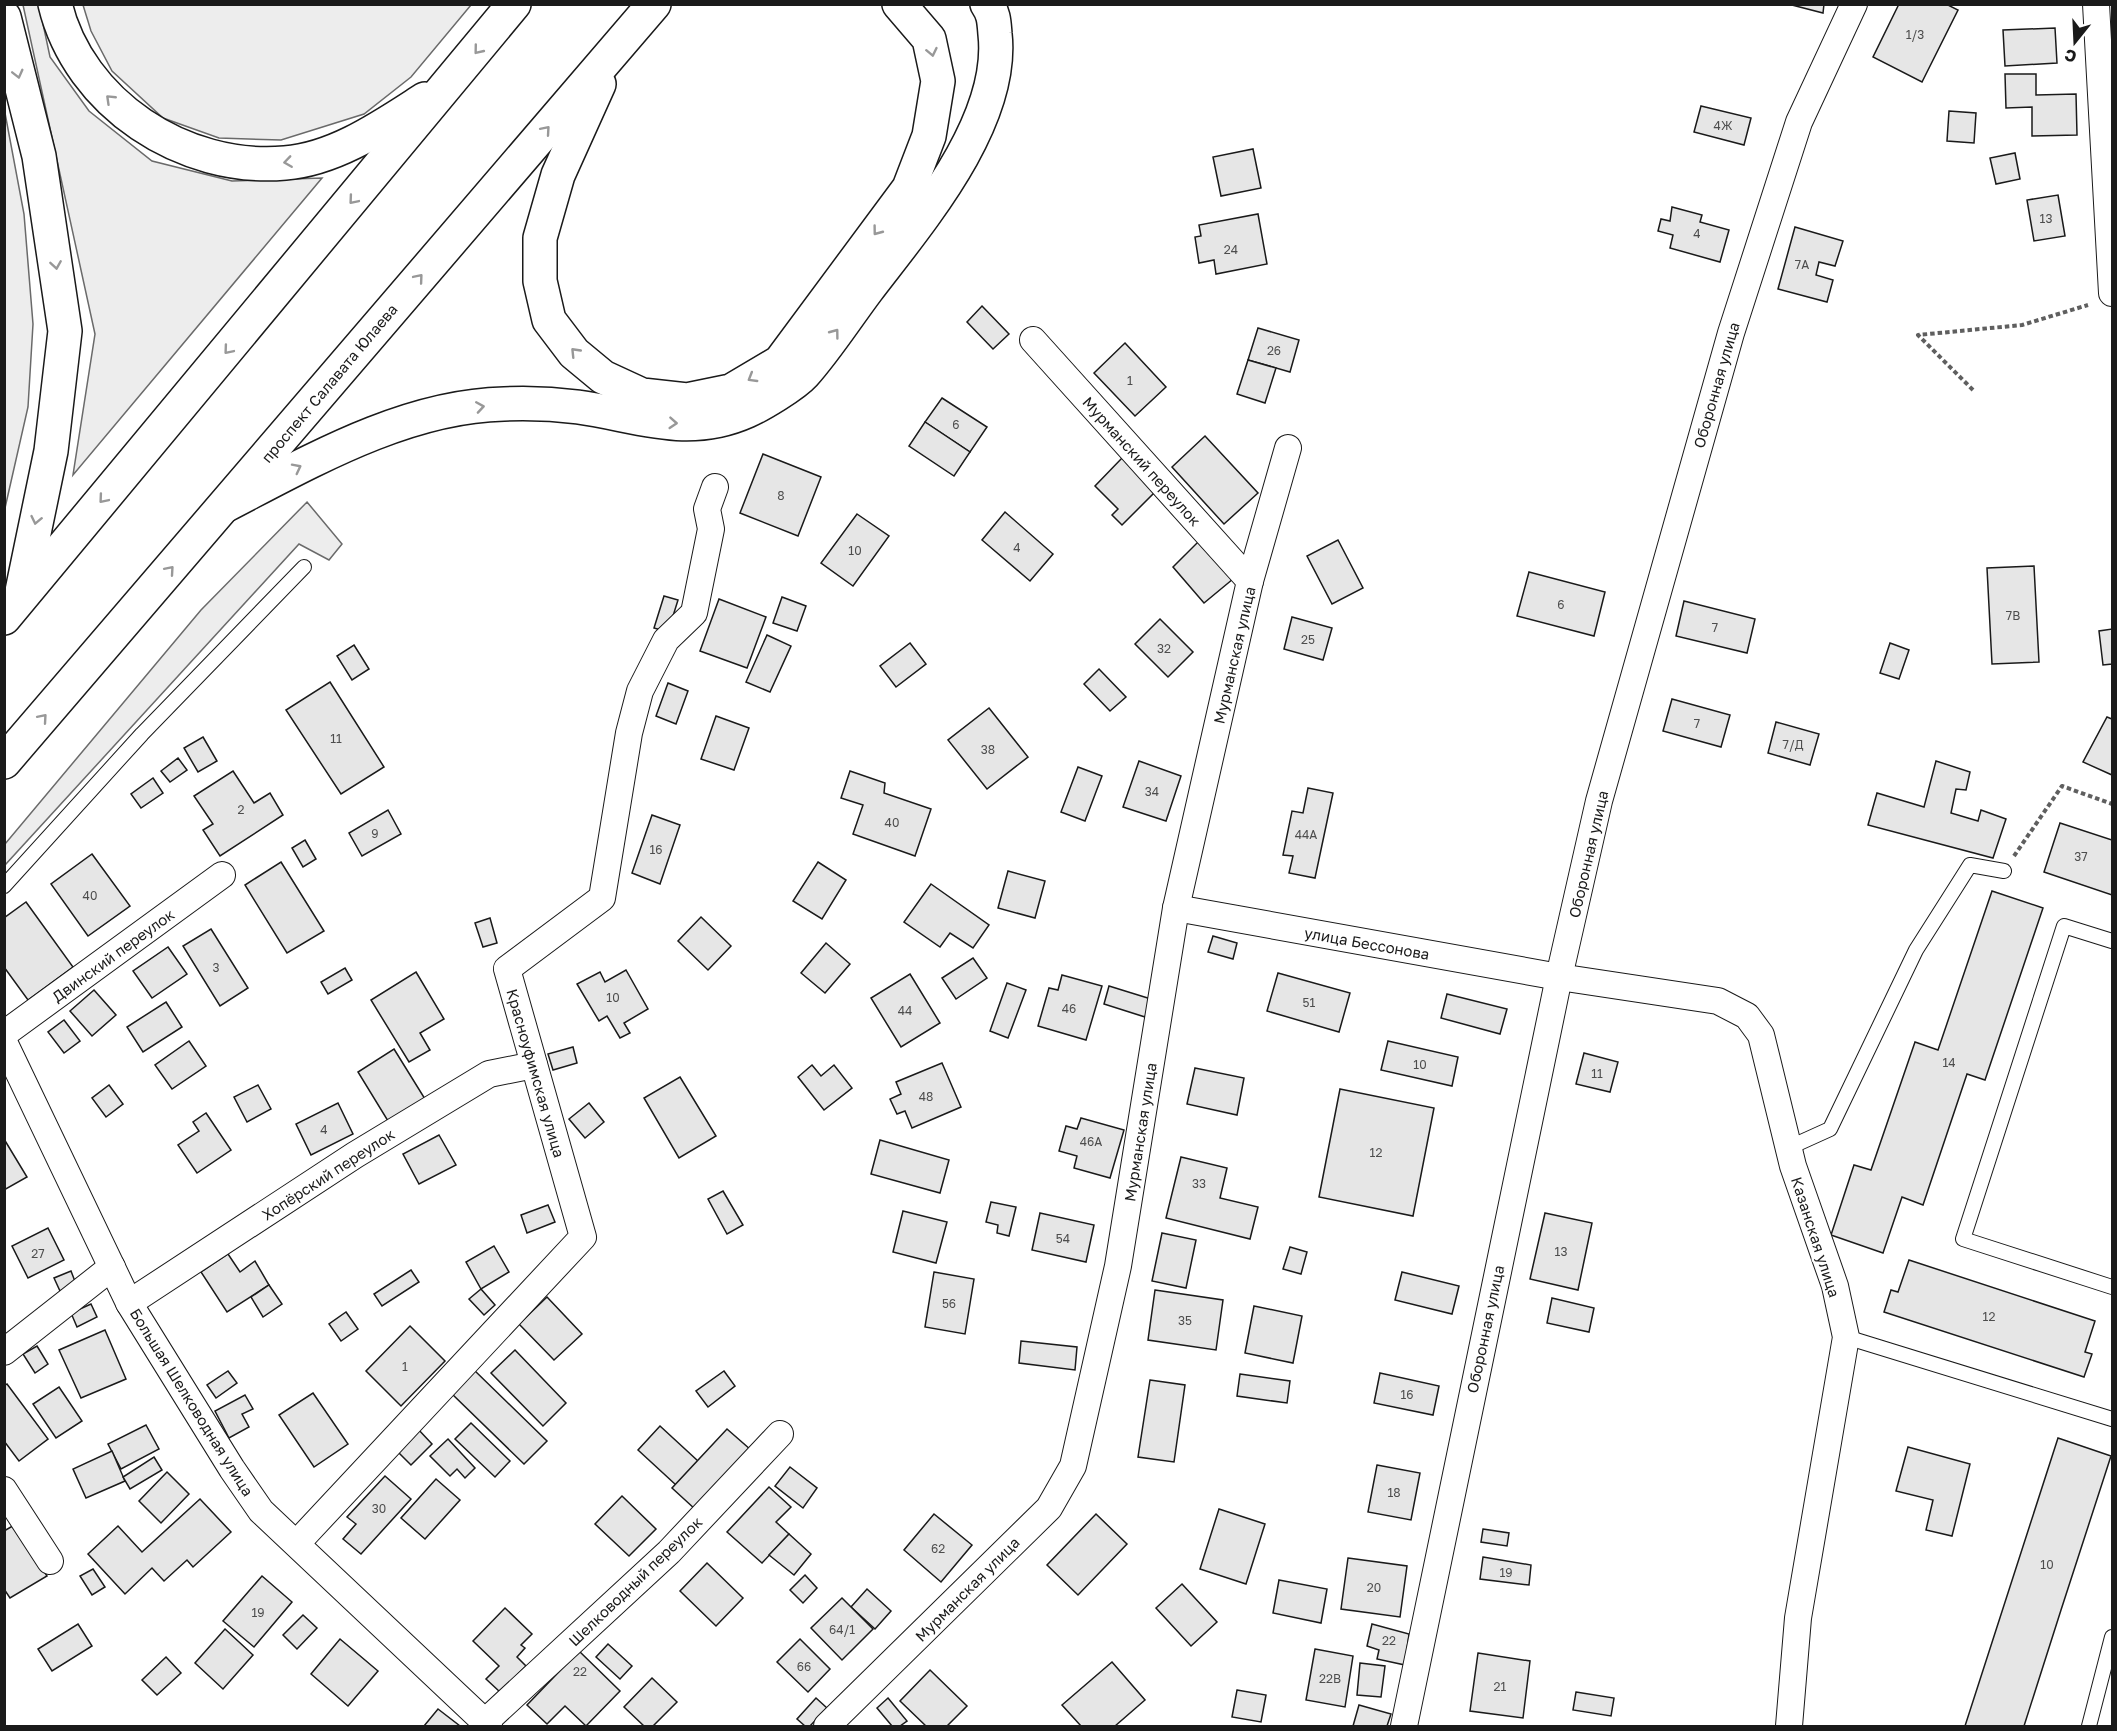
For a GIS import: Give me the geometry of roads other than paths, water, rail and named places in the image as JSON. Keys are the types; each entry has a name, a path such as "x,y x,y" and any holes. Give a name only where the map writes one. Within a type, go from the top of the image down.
{"main road":[{"path":"55,4 71,51 93,81 122,110 156,134 196,153 240,163 286,163 326,154 371,133 452,82"},
{"path":"12,609 452,82 514,4"},
{"name":"проспект Салавата Юлаева","path":"4,762 654,4"},
{"path":"614,50 558,175 540,238 540,281 549,320 574,353 603,377 642,395 687,400 731,392 780,362 909,188 928,136 938,81 929,39 899,4"},
{"path":"226,505 334,449 421,416 503,404 578,407 643,421 696,425 747,411 802,376 936,200 980,120 994,82 997,49 993,13 987,4"},
{"path":"4,17 39,156 65,331 51,451 12,609"}],"street":[{"name":"Оборонная улица","path":"1404,1726 1559,977 1599,801 1731,333 1799,122 1854,4"},
{"path":"2096,4 2112,293"},
{"name":"Мурманский переулок","path":"1033,340 1250,581"},
{"name":"Мурманская улица","path":"827,1726 1048,1508 1073,1466 1118,1266 1176,908 1250,581 1288,448"},
{"name":"Красноуфимская улица","path":"297,1543 583,1237 507,969 602,898 629,734 640,691 666,640 694,613 711,529 707,509 715,487"},
{"name":"Двинский переулок","path":"4,1034 222,875"},
{"name":"улица Бессонова","path":"1176,908 1559,977"},
{"name":"Казанская улица","path":"1559,977 1718,1001 1747,1016 1761,1035 1788,1148 1835,1286 1846,1338 1798,1618 1790,1726"},
{"name":"Большая Шелководная улица","path":"4,1042 129,1303 232,1469 261,1511 487,1724"},
{"name":"Хопёрский переулок","path":"129,1303 355,1155 489,1074 534,1065"},
{"path":"4,1352 112,1267"},
{"name":"Шелководный переулок","path":"487,1724 669,1552 780,1434"},
{"path":"4,1490 51,1561"}],"lane":[{"path":"4,886 142,735 304,567"},
{"path":"1788,1148 1830,1129 1916,950 1970,865 2004,871"},
{"path":"2112,941 2064,926 1963,1239 2112,1287"},
{"path":"1846,1338 2112,1419"},
{"path":"2089,1726 2112,1637"}]}
